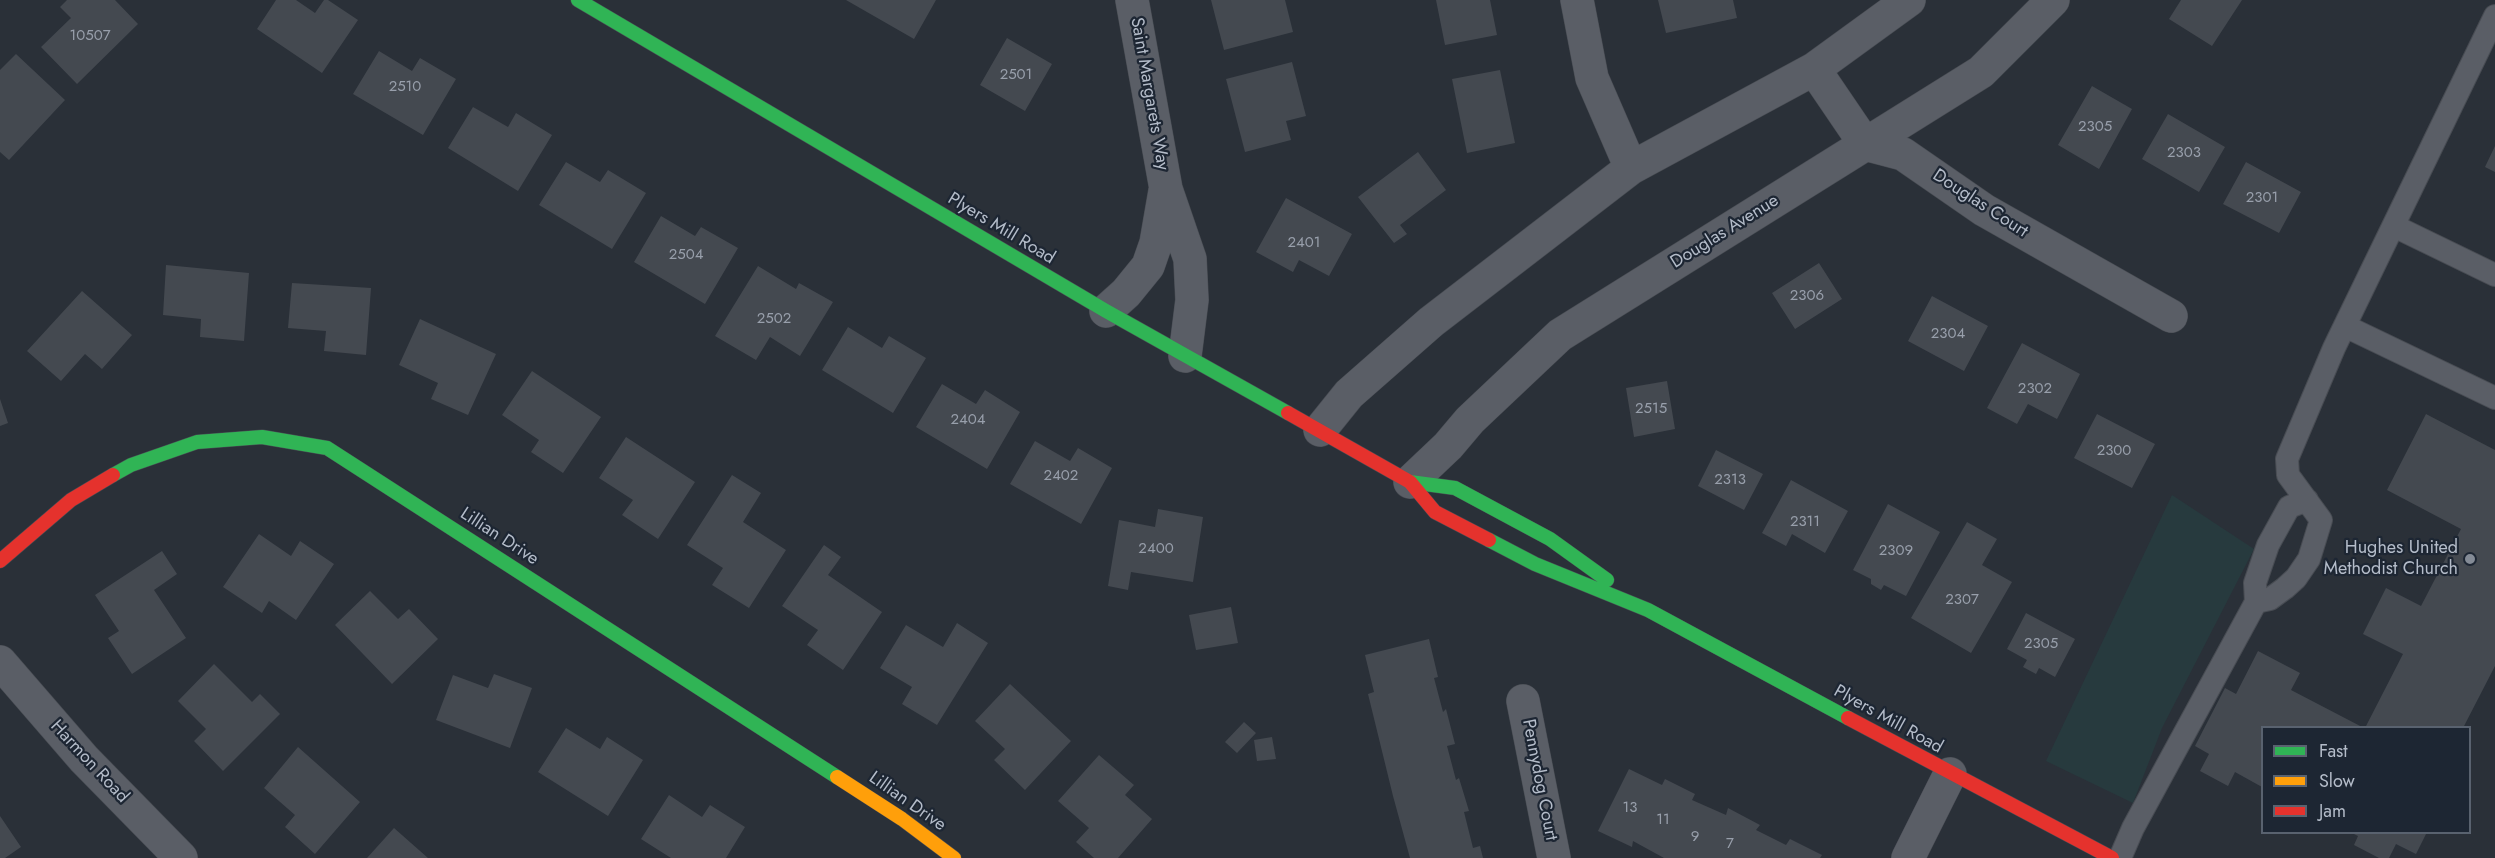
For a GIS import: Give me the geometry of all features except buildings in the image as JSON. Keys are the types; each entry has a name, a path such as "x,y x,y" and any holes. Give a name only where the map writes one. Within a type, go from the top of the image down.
{"street":[{"name":"Plyers Mill Road","path":"578,0 1106,311 1410,482 1435,512 1474,534 1535,564 1648,610 1950,774 2112,858"},
{"name":"Saint Margarets Way","path":"1132,0 1166,189 1190,259 1192,300 1185,356"},
{"path":"1577,0 1592,78 1631,168"},
{"path":"1320,430 1349,394 1431,322 1631,168 1814,69 1909,0"},
{"name":"Douglas Avenue","path":"1410,482 1448,446 1470,420 1560,336 1981,72 2053,0"},
{"path":"1814,69 1865,144"},
{"name":"Douglas Court","path":"1865,144 1903,154 1984,210 2171,316"},
{"name":"Saint Margarets Way","path":"1106,311 1126,293 1148,266 1156,243 1166,189"},
{"name":"Lillian Drive","path":"0,561 70,500 131,465 197,442 262,437 327,448 902,819 954,858"},
{"name":"Plyers Mill Road","path":"1410,482 1455,488 1550,539 1648,610"},
{"name":"Harmon Road","path":"0,662 84,759 181,858"},
{"name":"Pennydog Court","path":"1523,701 1554,858"},
{"path":"1908,858 1950,774"}],"lane":[{"path":"2256,602 2270,599 2285,588 2296,578 2309,559 2320,520 2288,475 2287,459 2345,326 2495,16"},
{"path":"2394,226 2495,275"},
{"path":"2345,326 2495,398"},
{"path":"2120,858 2133,828 2256,602 2255,583 2268,545 2289,507 2307,500"}],"green space":[{"path":"2172,495 2254,549 2162,728 2133,803 2046,761"}],"traffic: fast":[{"path":"578,0 1106,311 1288,413"},
{"path":"113,475 131,465 197,442 262,437 327,448 837,777"},
{"path":"1410,482 1455,488 1550,539 1607,580"},
{"path":"1489,540 1535,564 1648,610 1848,718"}],"traffic: slow":[{"path":"837,777 902,819 954,858"}],"traffic: jam":[{"path":"1288,413 1410,482 1435,512 1489,540"},
{"path":"0,561 71,500 113,475"},
{"path":"1848,718 2112,858"}],"place":[{"name":"Hughes United Methodist Church","path":"2470,559"}]}
